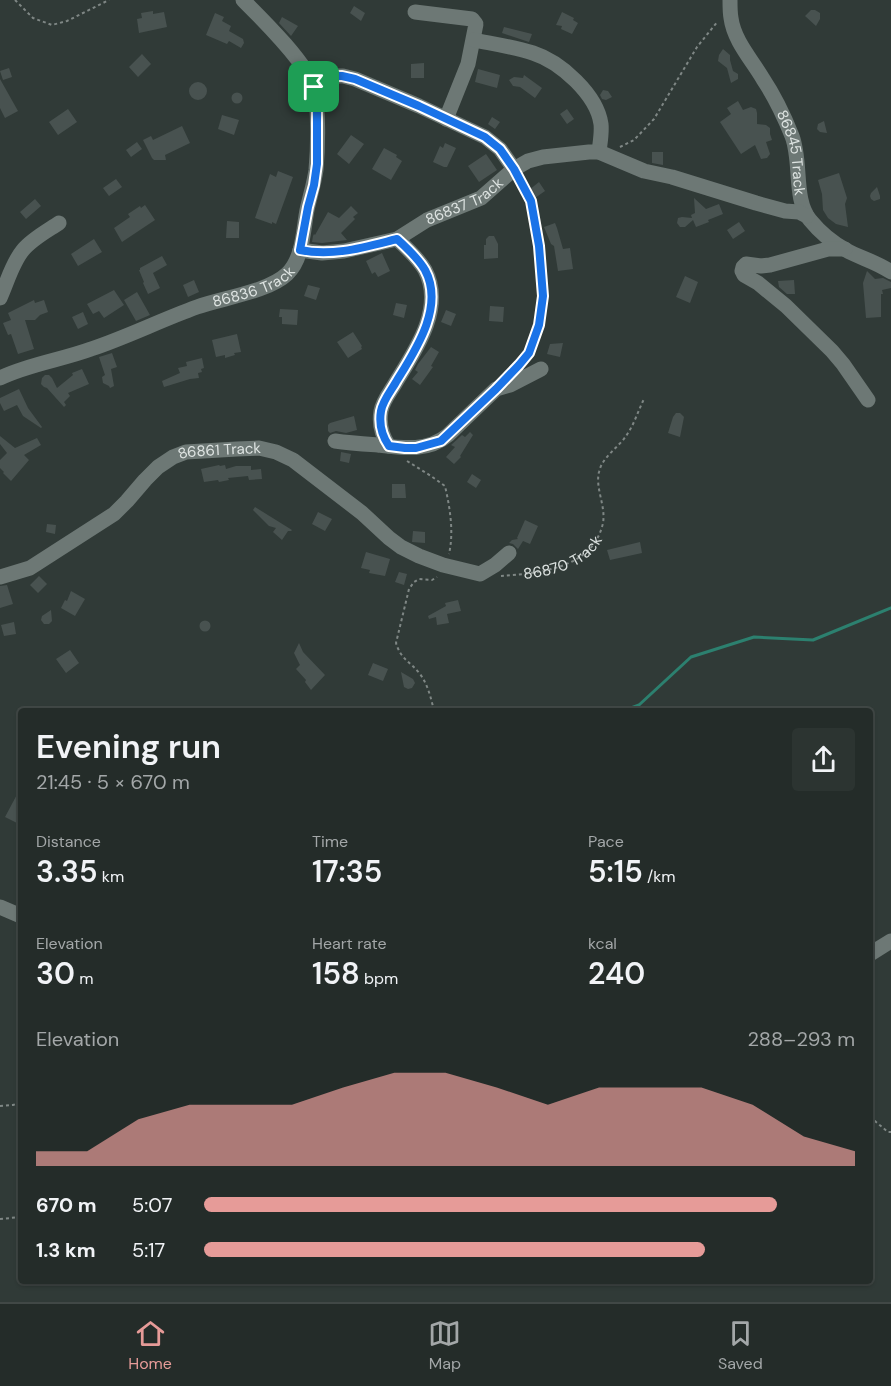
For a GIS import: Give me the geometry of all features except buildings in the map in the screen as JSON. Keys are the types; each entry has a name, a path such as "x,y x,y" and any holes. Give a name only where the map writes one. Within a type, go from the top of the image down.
{"street":[{"name":"86836 Track","path":"0,378 14,371 92,349 197,307 272,284 286,275 294,265 300,250 317,164 317,109 314,87 306,70 243,0"},
{"name":"86845 Track","path":"730,0 730,18 735,33 782,110 794,140 800,199 804,211 822,231 845,249 891,272"},
{"path":"415,12 472,19 476,24 468,64 446,119"},
{"path":"474,40 536,54 574,78 590,96 597,110 601,124 599,152 644,171 807,216"},
{"path":"309,76 342,76 355,79 446,119 485,137 500,149 514,169"},
{"name":"86837 Track","path":"300,250 322,253 344,251 397,239 427,220 481,198 514,169 528,160 599,152"},
{"path":"0,298 24,249 59,224"},
{"path":"389,446 382,431 381,412 384,402 422,338 431,305 430,285 424,268 397,239"},
{"path":"845,249 828,249 770,265 746,264 742,271 744,275 758,283 786,306 832,351 868,400"},
{"path":"335,441 416,448 441,441 496,389 510,385 541,369"},
{"name":"86861 Track","path":"0,577 30,568 114,514 158,467 173,457 186,452 259,448 276,452 293,460 362,513 401,547 442,565"},
{"path":"442,565 480,574 509,553"},
{"path":"0,908 18,915"},
{"path":"873,952 891,941"}],"path":[{"path":"15,0 33,18 52,25 67,21 109,0"},
{"path":"620,147 634,140 654,119 697,47 720,16"},
{"path":"514,169 531,201 539,246 543,296 539,325 529,353 519,365"},
{"name":"86870 Track","path":"480,574 494,577 540,572 578,559 590,549 603,523 598,475 600,468 626,437 644,399"},
{"path":"403,459 445,486 449,507 451,533 448,556 437,577 432,580 419,579 414,582 410,589 396,643 405,661 419,673 430,694 433,708"},
{"path":"0,1106 18,1103"},
{"path":"873,1120 891,1132"},
{"path":"0,1219 18,1217"}],"waterway":[{"path":"631,708 639,705 691,657 754,637 813,640 891,608"}],"route":[{"path":"309,76 342,76 355,79 485,137 500,149 531,201 539,246 543,296 539,325 529,353 474,411 441,441 433,444 416,448 389,446 384,439 381,422 384,402 412,357 422,338 428,319 431,305 430,285 424,268 397,239 344,251 312,253 300,250 317,164 317,109 314,87 309,76"}]}
